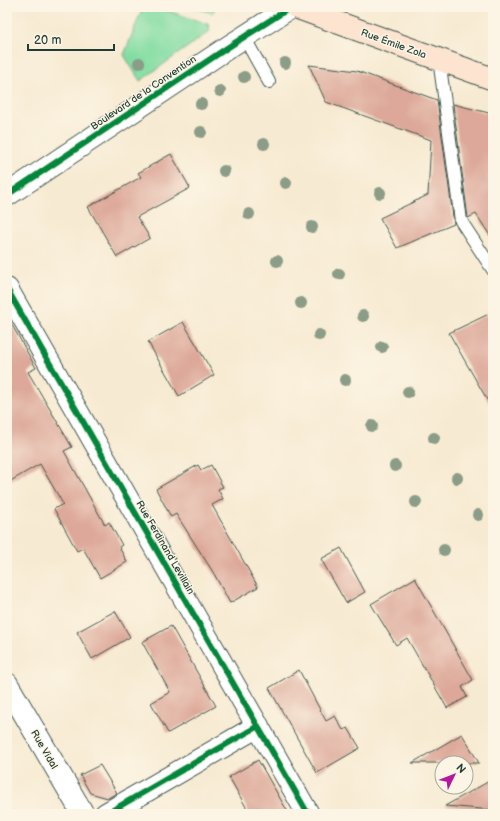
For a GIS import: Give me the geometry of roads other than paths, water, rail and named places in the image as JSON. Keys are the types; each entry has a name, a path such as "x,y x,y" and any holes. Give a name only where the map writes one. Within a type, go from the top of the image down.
{"main road":[{"name":"Rue Émile Zola","path":"295,7 493,79"}],"street":[{"name":"Boulevard de la Convention","path":"7,195 291,7"},
{"name":"Rue Ferdinand Levillain","path":"7,289 308,814"},
{"name":"Rue Vidal","path":"7,684 83,814"},
{"path":"106,814 258,726"}],"lane":[{"path":"244,37 269,82"},
{"path":"439,59 461,221 493,270"}]}
